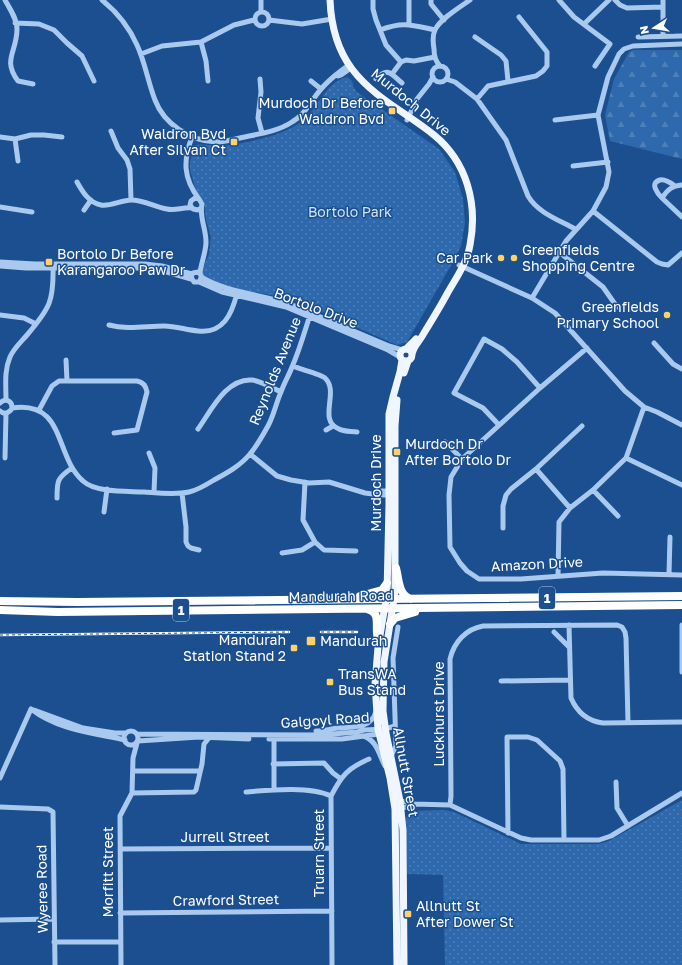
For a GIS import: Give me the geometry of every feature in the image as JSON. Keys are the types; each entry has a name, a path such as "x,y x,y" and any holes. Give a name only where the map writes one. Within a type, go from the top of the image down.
{"highway":[{"path":"396,568 402,593 411,599"},
{"path":"334,600 380,591 384,589 387,583"},
{"name":"Mandurah Road","path":"0,601 85,602 682,596"},
{"name":"Mandurah Road","path":"0,610 58,612 682,605"},
{"path":"394,625 395,618 409,613 428,612 450,608"},
{"path":"363,609 371,610 376,615 379,643"}],"main road":[{"name":"Murdoch Drive","path":"326,0 330,19 349,67 371,94 408,118 442,148 452,160 462,180 469,207 467,245 461,266 405,355 395,414 387,583 390,599"},
{"name":"Murdoch Drive","path":"330,0 330,19"},
{"name":"Murdoch Drive","path":"389,608 396,568 392,493"},
{"name":"Allnutt Street","path":"389,608 394,625 384,662 381,730 391,758 398,805 404,965"},
{"name":"Allnutt Street","path":"389,608 379,643 375,684 376,710 388,770 398,805 396,965"},
{"path":"404,947 408,965"}],"street":[{"path":"5,0 14,15 17,28 9,62 12,73 18,81 33,84"},
{"path":"102,0 114,10 128,27 141,54 154,98 160,110 174,125 192,137 217,142 278,129 296,120 308,109 321,89 337,76 341,75 349,67"},
{"path":"261,0 262,12"},
{"path":"373,0 373,10 386,45 401,62"},
{"path":"409,0 409,24"},
{"path":"431,0 431,4 444,20"},
{"path":"433,77 438,82 443,81 448,74 446,69 437,63 435,57 433,42 435,30 464,2 470,0"},
{"path":"559,0 574,17 610,44 595,66"},
{"path":"584,24 610,0"},
{"path":"615,0 620,5 627,8 663,7"},
{"path":"663,0 663,36"},
{"path":"254,20 256,14 262,12 268,15 269,20"},
{"path":"477,99 488,86 536,76 547,66 547,52 519,17"},
{"path":"269,20 302,24 330,19"},
{"path":"141,54 162,46 201,42 234,25 254,20"},
{"path":"254,20 260,27 265,26 269,20"},
{"path":"15,23 38,24 54,30 67,44 82,56 94,81"},
{"path":"380,30 394,24 409,24 435,30"},
{"path":"638,37 682,36"},
{"path":"476,37 501,55 506,61 508,81"},
{"path":"201,42 206,61 208,81"},
{"path":"532,298 558,252 576,229 593,211 606,187 610,172 598,115 608,76 619,54 624,49 633,46 682,44"},
{"path":"392,74 401,62 435,57"},
{"path":"408,118 417,99 433,77 433,70 440,66"},
{"path":"376,79 385,72 392,74 402,83"},
{"path":"446,78 455,82 477,99 506,140 532,203 541,211 576,229"},
{"path":"260,79 261,92 258,118 262,133"},
{"path":"311,81 321,89"},
{"path":"555,120 598,115"},
{"path":"111,131 118,148 127,160 130,169 131,200"},
{"path":"0,137 15,139 31,135 44,134 62,137"},
{"path":"192,137 185,162 192,189 192,201 190,205 201,220"},
{"path":"15,139 18,161"},
{"path":"573,166 608,162"},
{"path":"675,186 665,180 656,182 654,186 655,190 662,198 682,217"},
{"path":"77,182 91,200 101,205 131,200 152,204 167,209 183,207 193,209 201,208"},
{"path":"662,198 669,188 682,185"},
{"path":"192,189 202,204 201,220 206,243 196,276"},
{"path":"183,207 195,198 199,199"},
{"path":"84,210 91,200"},
{"path":"0,207 32,212"},
{"path":"593,211 657,262 668,264 682,253"},
{"path":"558,252 603,287 617,307"},
{"name":"Bortolo Drive","path":"0,262 53,266"},
{"name":"Bortolo Drive","path":"0,266 154,265 196,276 237,294 310,314 388,350 405,355"},
{"path":"6,400 6,370 10,358 16,347 47,310 53,286 53,266"},
{"path":"461,266 532,298 555,313 625,391 644,407 682,425"},
{"path":"109,325 119,327 169,326 198,331 210,330 219,326 228,318 237,294"},
{"name":"Reynolds Avenue","path":"39,410 49,418 55,427 72,468 78,477 90,487 182,493 196,490 234,469 250,454 269,425 281,392 293,366 310,314"},
{"path":"0,315 24,318 36,324"},
{"path":"499,425 483,408 454,393 484,339 502,349 517,362 540,388"},
{"path":"654,343 673,364 682,369"},
{"name":"Amazon Drive","path":"587,348 540,388 462,459 452,478 449,495 450,546 460,563 467,571 479,579 521,579 603,573 682,575"},
{"path":"66,360 67,381"},
{"path":"293,366 325,377 332,390 328,412 333,426 338,429 357,432"},
{"path":"198,429 226,389 238,381 253,380 281,392"},
{"path":"6,413 10,412 12,408 20,407 39,410 52,386 59,381 137,381 143,383 147,392 137,430 114,432"},
{"path":"0,403 2,400 6,400"},
{"path":"6,400 10,402 12,408"},
{"path":"558,576 559,522 570,508 593,490 626,458 644,407"},
{"path":"0,410 3,413 6,413"},
{"path":"6,413 6,458"},
{"path":"326,430 333,426"},
{"path":"503,528 503,506 506,495 582,426"},
{"path":"445,442 462,459"},
{"path":"149,454 155,468 154,492"},
{"path":"250,454 276,476 290,480 305,482 329,482 360,492 380,495 392,493"},
{"path":"626,458 682,486"},
{"path":"57,498 58,480 72,468"},
{"path":"536,469 570,508"},
{"path":"305,482 303,520 315,542 324,550 356,551"},
{"path":"104,512 107,489"},
{"path":"593,490 618,516"},
{"path":"182,493 186,527 186,542 191,548 199,550"},
{"path":"669,574 670,537"},
{"path":"282,553 302,550 315,542"},
{"path":"391,758 396,748 393,658 394,625"},
{"path":"682,625 682,672"},
{"path":"569,626 570,680 572,698 573,703 583,716 596,722 682,722"},
{"name":"Luckhurst Drive","path":"450,805 450,659 456,644 466,632 478,627 622,626 626,632 628,723"},
{"path":"554,632 569,647"},
{"path":"501,681 570,680"},
{"path":"0,778 31,709 40,711 88,730 125,740 130,745 137,742 137,734 133,731 126,733 115,733 88,730"},
{"path":"287,734 360,726 373,719 376,710"},
{"path":"381,730 395,726"},
{"name":"Galgoyl Road","path":"137,734 342,734 381,730"},
{"name":"Galgoyl Road","path":"137,742 199,737 338,739 360,736 381,730"},
{"path":"125,740 126,733"},
{"path":"360,736 368,738 372,741 388,770"},
{"path":"508,833 507,737 528,736 537,740 560,761 563,770 564,840"},
{"path":"199,737 204,744"},
{"path":"132,793 194,792 196,790 200,771 204,744 209,738"},
{"path":"274,739 274,790"},
{"name":"Morfitt Street","path":"133,758 137,742"},
{"name":"Morfitt Street","path":"120,965 120,816 132,793 134,772 130,745"},
{"name":"Truarn Street","path":"332,965 331,796 341,779 351,767 369,759"},
{"path":"273,764 324,763 341,779"},
{"path":"134,772 200,771"},
{"path":"616,782 617,808 628,826"},
{"path":"246,792 274,790 316,791 331,796"},
{"path":"398,805 450,805 508,833 531,840 599,840 612,836 682,793"},
{"name":"Wyeree Road","path":"0,807 48,809 53,812 55,965"},
{"name":"Jurrell Street","path":"120,849 331,848"},
{"name":"Crawford Street","path":"120,913 332,911"},
{"path":"0,920 54,919"},
{"path":"54,942 120,942"}],"green space":[{"path":"633,50 682,50 682,159 610,141 605,115 614,79 629,52"},
{"name":"Bortolo Park","path":"347,77 352,81 357,92 439,149 455,172 463,199 465,223 461,246 407,342 397,345 284,297 235,289 200,275 209,254 211,237 206,220 204,202 196,190 190,170 190,162 194,146 200,144 218,146 237,144 265,138 282,132 302,121 313,110 334,83"},
{"path":"682,800 682,965 445,965 443,875 407,874 406,818 412,811 445,810 454,812 521,844 598,844 609,841"}],"railway":[{"path":"0,635 289,632"},
{"path":"321,632 357,632"}],"place":[{"name":"Murdoch Dr Before Waldron Bvd","path":"392,111"},
{"name":"Waldron Bvd After Silvan Ct","path":"234,142"},
{"name":"Car Park","path":"501,258"},
{"name":"Greenfields Shopping Centre","path":"514,258"},
{"name":"Bortolo Dr Before Karangaroo Paw Dr","path":"49,262"},
{"name":"Greenfields Primary School","path":"667,315"},
{"name":"Murdoch Dr After Bortolo Dr","path":"397,452"},
{"name":"Mandurah","path":"311,641"},
{"name":"Mandurah Station Stand 2","path":"294,648"},
{"name":"TransWA Bus Stand","path":"330,682"},
{"name":"Allnutt St After Dower St","path":"408,914"}]}
